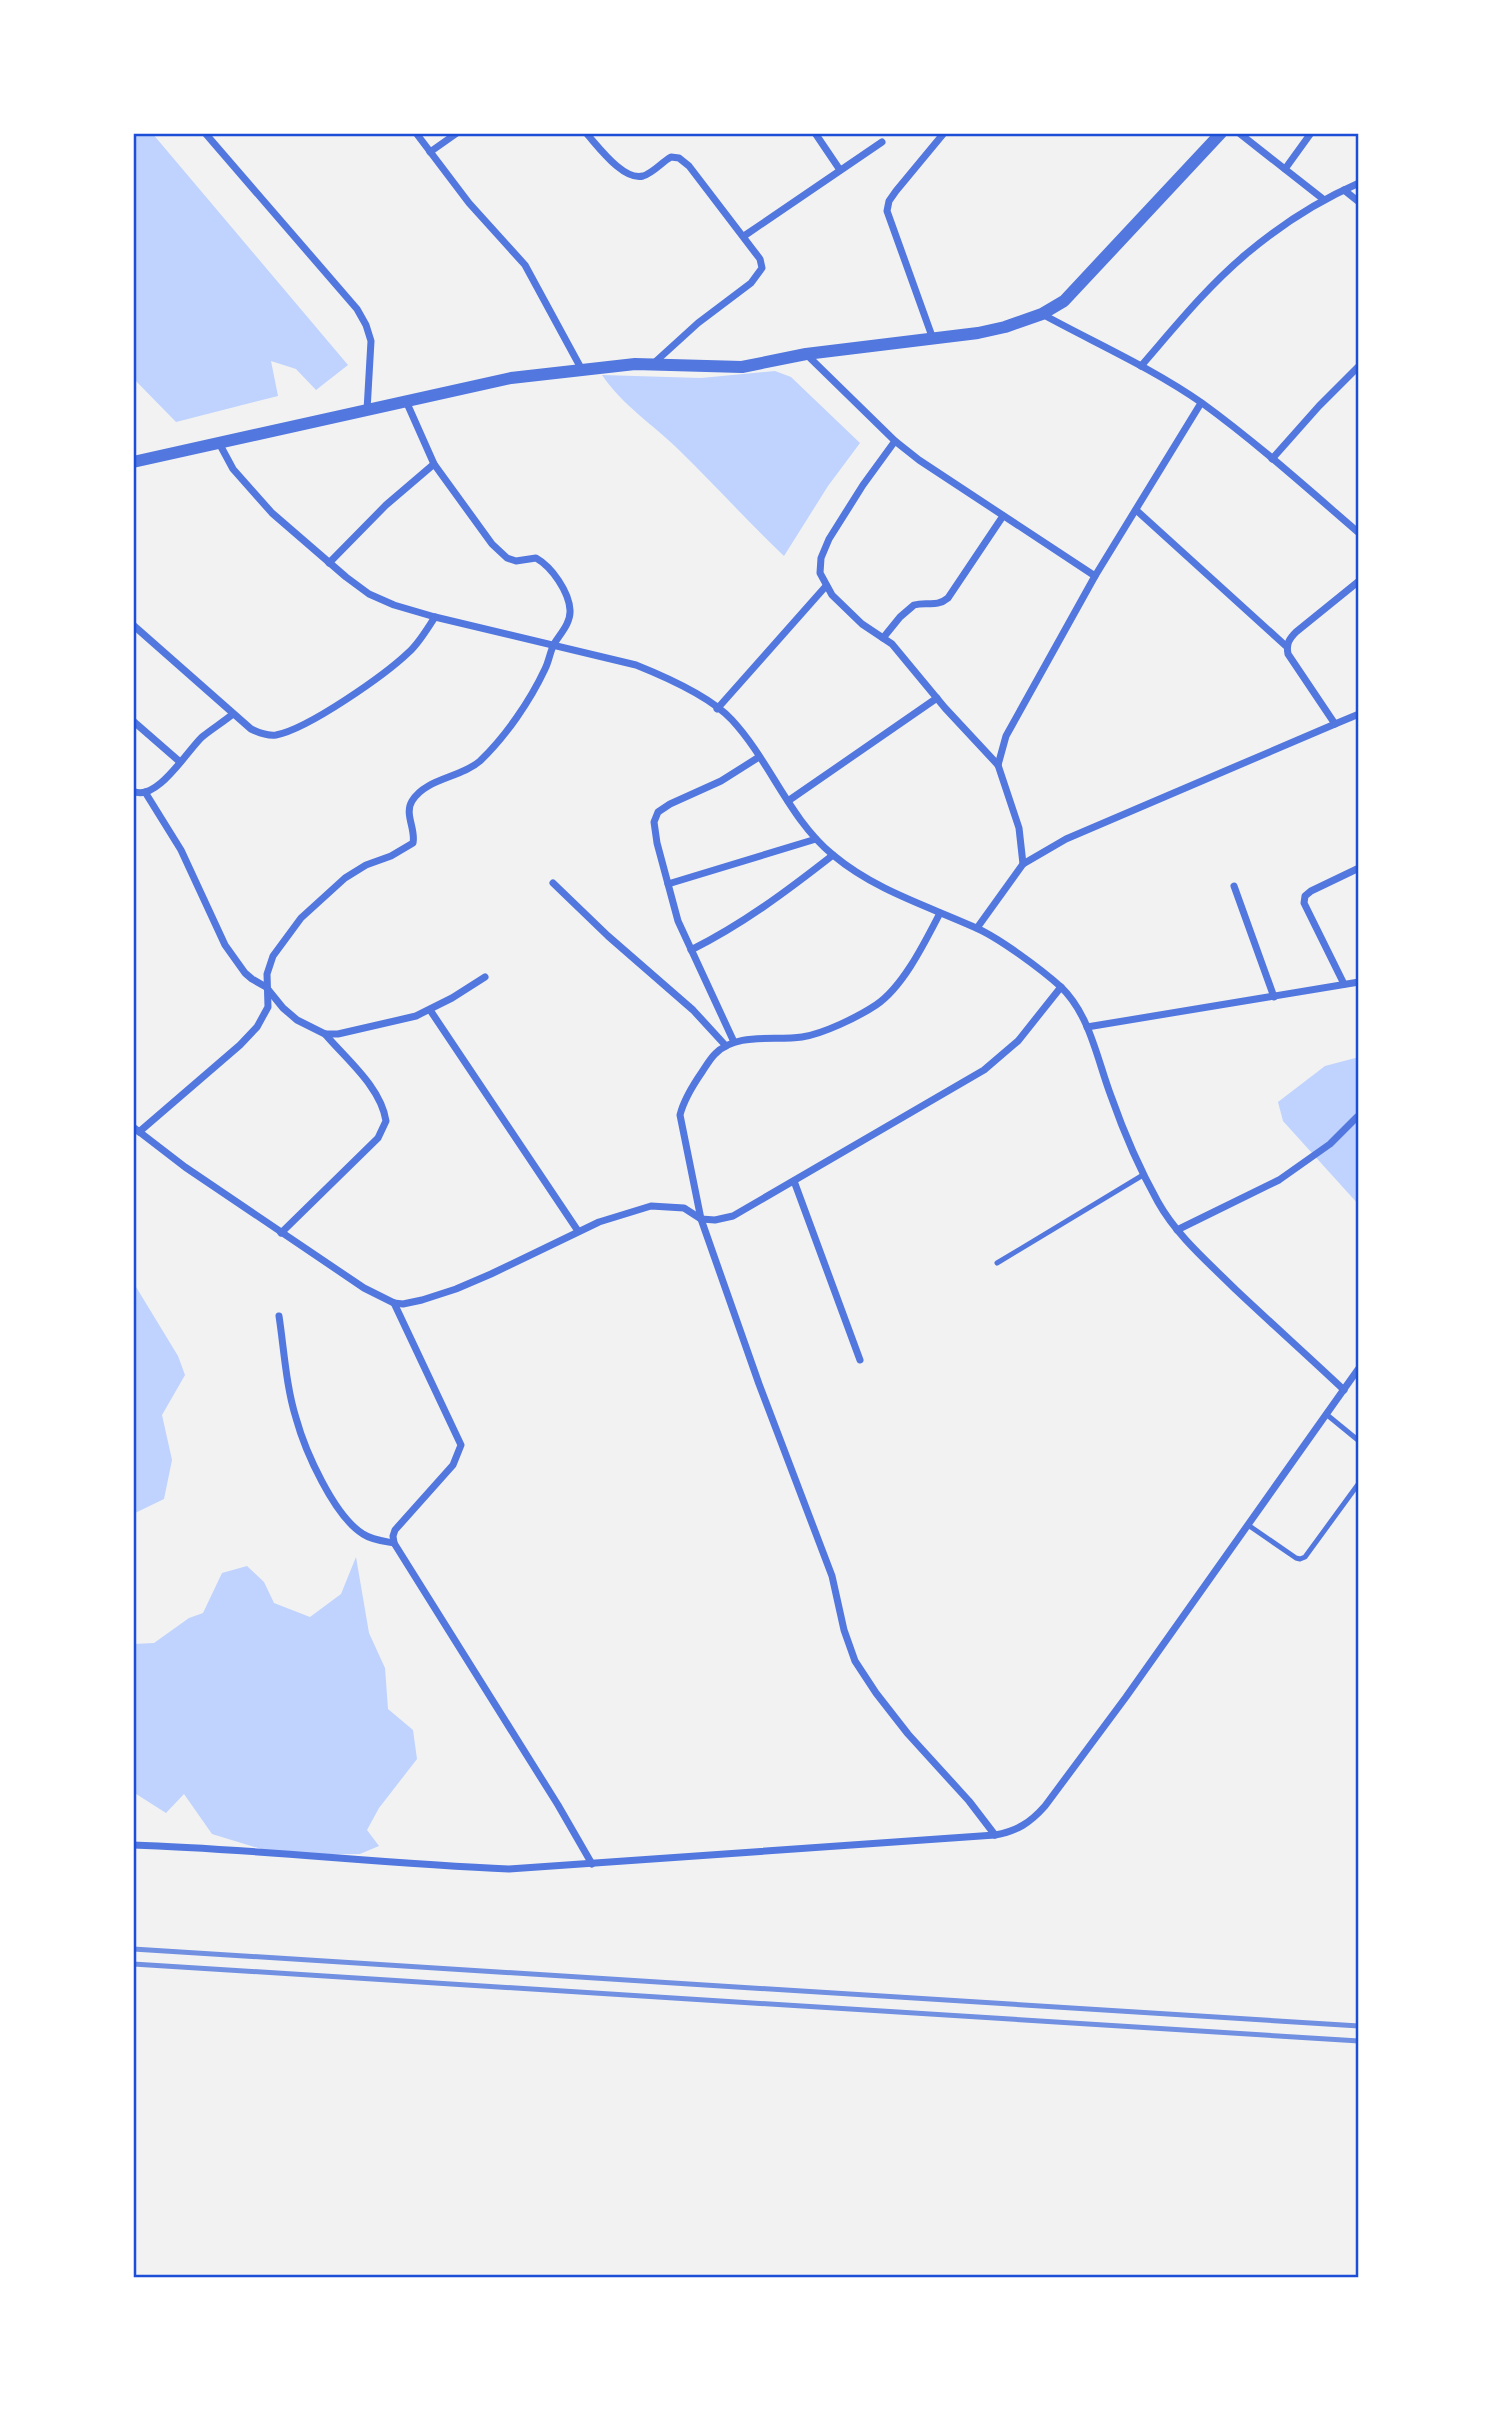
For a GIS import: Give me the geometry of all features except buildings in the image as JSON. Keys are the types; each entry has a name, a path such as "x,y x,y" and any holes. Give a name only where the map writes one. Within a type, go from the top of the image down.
{"street":[{"path":"205,133 357,309 371,341 367,410"},
{"path":"416,133 470,203 525,265 582,369"},
{"path":"430,152 457,133"},
{"path":"586,133 615,164 634,177 649,174 671,157 679,158 690,166 694,175 760,259 762,268 751,283 698,323 654,363"},
{"path":"815,133 841,170"},
{"path":"933,340 887,211 895,191 944,133"},
{"path":"133,462 511,379 654,363 741,367 806,354 933,340 1005,327 1042,314 1064,301 1082,285 1221,133"},
{"path":"1239,133 1323,199"},
{"path":"1285,169 1311,133"},
{"path":"744,236 882,142"},
{"path":"1141,366 1194,305 1245,254 1323,199 1359,183"},
{"path":"1344,190 1359,202"},
{"path":"1042,314 1141,366 1201,403 1359,533"},
{"path":"806,354 895,441 919,460 1095,576"},
{"path":"1272,459 1359,366"},
{"path":"406,401 435,464 501,554 516,561 536,558 546,565 562,586 571,611 568,621 532,692 514,720 480,761 466,771 430,786 412,801 409,808 415,835 413,843 345,878 301,918 273,956 267,974 268,1007 257,1027 240,1045 136,1130 185,1167 363,1288 394,1303 403,1304 456,1289 599,1222 651,1206 684,1208 701,1219 716,1220 733,1216 926,1105 1000,1059 1061,987"},
{"path":"998,765 1006,736 1095,576 1201,403"},
{"path":"895,441 829,539 821,558 820,573 832,595 862,624 892,644 998,765 1018,828 1023,864"},
{"path":"219,443 233,469 272,513 369,594 394,606 636,666 658,674 718,709 731,719 816,839 833,855 876,885 977,928 1006,945 1061,987 1076,1005 1087,1027 1128,1142 1159,1205 1177,1230 1276,1328 1344,1390"},
{"path":"330,563 386,505 435,464"},
{"path":"1136,510 1287,648"},
{"path":"883,638 914,605 934,605 947,598 1003,516"},
{"path":"1335,724 1288,654 1287,648 1290,637 1359,581"},
{"path":"718,709 826,586"},
{"path":"133,625 251,729 278,735 339,704 387,671 411,651 435,617"},
{"path":"788,801 937,698"},
{"path":"977,928 1023,864 1066,839 1357,714 1359,725"},
{"path":"133,791 145,792 160,784 201,738 233,715"},
{"path":"133,721 180,762"},
{"path":"734,1042 678,921 654,822 658,812 670,804 721,782 758,757"},
{"path":"145,792 181,850 225,945 252,979 266,987 282,1008 297,1020 325,1034 380,1101 386,1121 378,1138 281,1233"},
{"path":"668,884 816,839"},
{"path":"691,950 749,918 833,855"},
{"path":"1344,984 1304,903 1311,891 1359,868"},
{"path":"553,883 608,936 693,1010 726,1046"},
{"path":"1234,886 1274,997"},
{"path":"940,913 895,987 875,1007 803,1037 734,1042 726,1046 715,1054 699,1077 685,1100 680,1115 701,1219 759,1384 832,1576 844,1630 855,1661 908,1734 969,1801 995,1835"},
{"path":"325,1034 338,1034 416,1016 485,977"},
{"path":"1087,1027 1359,982"},
{"path":"430,1010 578,1231"},
{"path":"1177,1230 1279,1180 1330,1144 1357,1117"},
{"path":"794,1181 860,1360"},
{"path":"394,1303 461,1445 453,1465 395,1530 394,1543 592,1864"},
{"path":"279,1316 295,1417 306,1448 327,1491 352,1525 364,1535 377,1541 394,1543"},
{"path":"133,1845 509,1869 995,1835 1014,1831 1031,1822 1126,1698 1359,1368"}],"lane":[{"path":"997,1262 1143,1175"},
{"path":"1326,1415 1359,1441"},
{"path":"1248,1525 1300,1559 1305,1557 1359,1483"}],"water":[{"path":"133,133 152,133 348,365 316,390 296,369 271,361 278,396 176,422 133,378"},
{"path":"775,371 791,377 860,443 828,486 784,556 680,451 629,406 602,375 701,378"},
{"path":"1359,1057 1359,1205 1283,1121 1278,1102 1325,1066"},
{"path":"133,1282 178,1356 185,1375 162,1415 172,1460 164,1499 133,1514"},
{"path":"356,1557 369,1633 385,1668 388,1709 413,1730 417,1759 379,1808 367,1830 379,1846 360,1854 281,1855 212,1834 184,1794 166,1813 133,1792 133,1644 154,1643 189,1618 203,1613 222,1573 247,1566 264,1582 274,1603 310,1617 341,1594"}],"railway":[{"path":"133,1949 1359,2026"},
{"path":"133,1964 1359,2041"}]}
